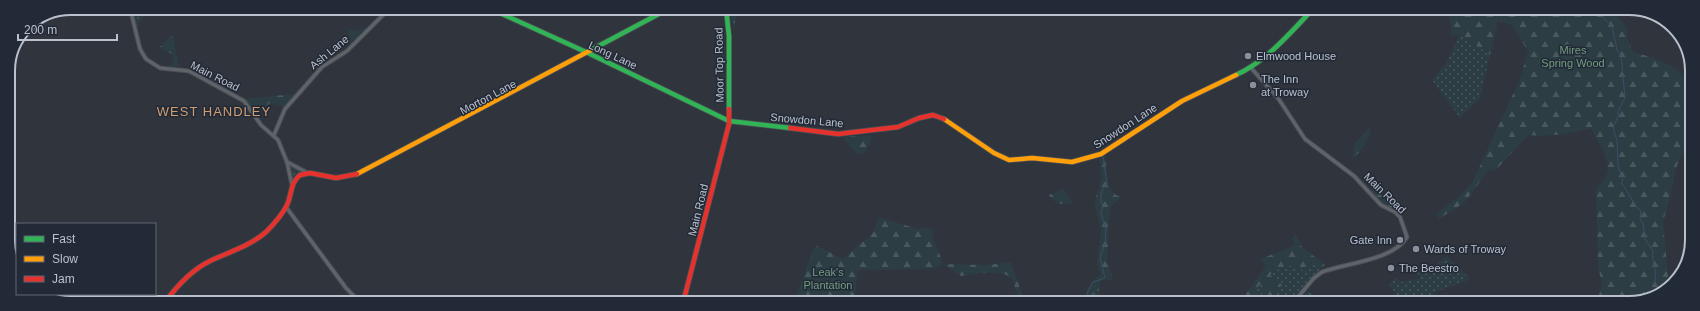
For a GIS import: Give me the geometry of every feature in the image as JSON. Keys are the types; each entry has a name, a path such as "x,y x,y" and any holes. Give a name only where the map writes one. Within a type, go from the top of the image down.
{"street":[{"name":"Main Road","path":"132,15 140,50 151,63 160,68 189,71 232,93 248,105 261,125 278,140 287,162 292,185 286,207 275,223 259,238 196,269 171,296"},
{"name":"Ash Lane","path":"274,135 284,109 322,68 347,51 383,15"},
{"name":"Long Lane","path":"504,15 586,52 729,121"},
{"name":"Morton Lane","path":"287,162 307,173 338,178 363,173 518,91 586,52 657,15"},
{"name":"Moor Top Road","path":"727,15 729,36 729,121"},
{"name":"Snowdon Lane","path":"729,121 838,134 898,127 919,118 934,115 949,121 994,153 1009,160 1032,158 1072,162 1100,154 1182,100 1211,85 1251,68 1274,49 1307,15"},
{"name":"Main Road","path":"1251,68 1278,98 1305,139 1354,176 1381,205 1395,212 1400,218 1407,237 1403,244 1390,252 1322,272 1314,278 1299,296"},
{"name":"Main Road","path":"685,296 729,121"},
{"path":"292,185 298,176 307,173"},
{"path":"286,207 346,288 355,296"}],"green space":[{"path":"134,15 144,15 136,28"},
{"path":"731,15 737,15 734,29"},
{"name":"Mires Spring Wood","path":"1449,15 1616,15 1627,28 1627,37 1633,52 1664,62 1685,76 1685,151 1677,165 1663,222 1668,279 1666,282 1647,293 1636,296 1599,296 1602,285 1598,265 1596,189 1606,176 1608,165 1591,128 1575,132 1544,136 1528,135 1495,171 1489,169 1465,202 1439,219 1436,214 1461,195 1473,181 1520,79 1528,51 1512,25 1498,21 1490,55 1462,35 1451,36"},
{"path":"347,28 355,31 366,28 351,44"},
{"path":"1462,35 1490,55 1480,98 1460,118 1432,80 1447,62 1459,36"},
{"path":"173,36 179,66 171,67 174,55 159,48"},
{"path":"294,94 284,107 270,103 255,114 245,99"},
{"path":"1369,128 1371,130 1366,142 1352,159 1355,143"},
{"path":"871,135 871,142 864,153 858,154 849,146 843,137"},
{"path":"1105,156 1110,188 1117,196 1123,197 1114,203 1110,209 1107,263 1112,274 1112,281 1103,279 1096,286 1092,296 1084,296 1092,282 1101,275 1097,265 1101,230 1095,206 1096,196 1101,181 1100,159"},
{"path":"289,166 299,171 292,180"},
{"path":"1373,188 1389,202 1398,200 1399,214 1379,201 1370,190"},
{"path":"1063,189 1073,203 1057,203 1049,195"},
{"name":"Leak's Plantation","path":"881,218 918,229 927,227 933,229 933,241 936,244 943,264 932,269 858,270 855,296 797,296 813,250 817,246 843,259 873,233 878,219"},
{"path":"1296,235 1301,246 1325,265 1321,268 1310,263 1311,268 1303,270 1289,265 1282,267 1270,275 1282,285 1273,296 1263,296 1260,284 1255,291 1256,296 1244,296 1266,266 1261,259 1295,245 1292,239"},
{"path":"1446,256 1469,277 1469,280 1433,293 1430,296 1397,296 1389,284 1396,277 1400,282 1421,278 1417,273 1432,268"},
{"path":"1011,262 1023,296 1018,296 1011,277 999,273 980,273 961,276 943,264 986,265"},
{"path":"1312,263 1321,268 1295,296 1273,296 1282,285 1270,275 1282,267 1289,265 1303,270"},
{"path":"1100,283 1100,296 1092,296 1096,286"},
{"path":"1260,284 1263,296 1256,296 1255,291"},
{"path":"1308,290 1313,296 1303,296"}],"waterway":[{"path":"1600,15 1612,26 1617,50 1621,55 1625,98 1619,109 1618,117 1613,127 1617,141 1618,166 1623,181 1621,183 1635,205 1641,211 1640,220 1643,223 1645,239 1653,251 1655,282 1658,287"},
{"path":"1087,296 1093,282 1105,278 1100,257 1105,243 1106,229 1101,213 1103,207 1101,193 1107,183 1103,157"}],"traffic: fast":[{"path":"504,15 586,52 729,121 790,128"},
{"path":"591,50 657,15"},
{"path":"727,15 729,36 729,109"},
{"path":"1236,75 1248,69 1268,54 1307,15"}],"traffic: slow":[{"path":"357,174 591,50"},
{"path":"944,119 994,153 1009,160 1032,158 1072,162 1101,154 1182,101 1236,75"}],"traffic: jam":[{"path":"685,296 729,124 729,109"},
{"path":"790,128 838,134 898,127 919,118 933,115 944,119"},
{"path":"170,296 180,284 197,269 210,261 246,245 266,232 285,209 289,201 294,182 300,175 310,173 336,178 357,174"}],"place":[{"name":"Elmwood House","path":"1248,56"},
{"name":"The Inn at Troway","path":"1253,85"},
{"name":"Gate Inn","path":"1400,240"},
{"name":"Wards of Troway","path":"1416,249"},
{"name":"The Beestro","path":"1391,268"}],"district":[{"name":"WEST HANDLEY","path":"214,111"}]}
